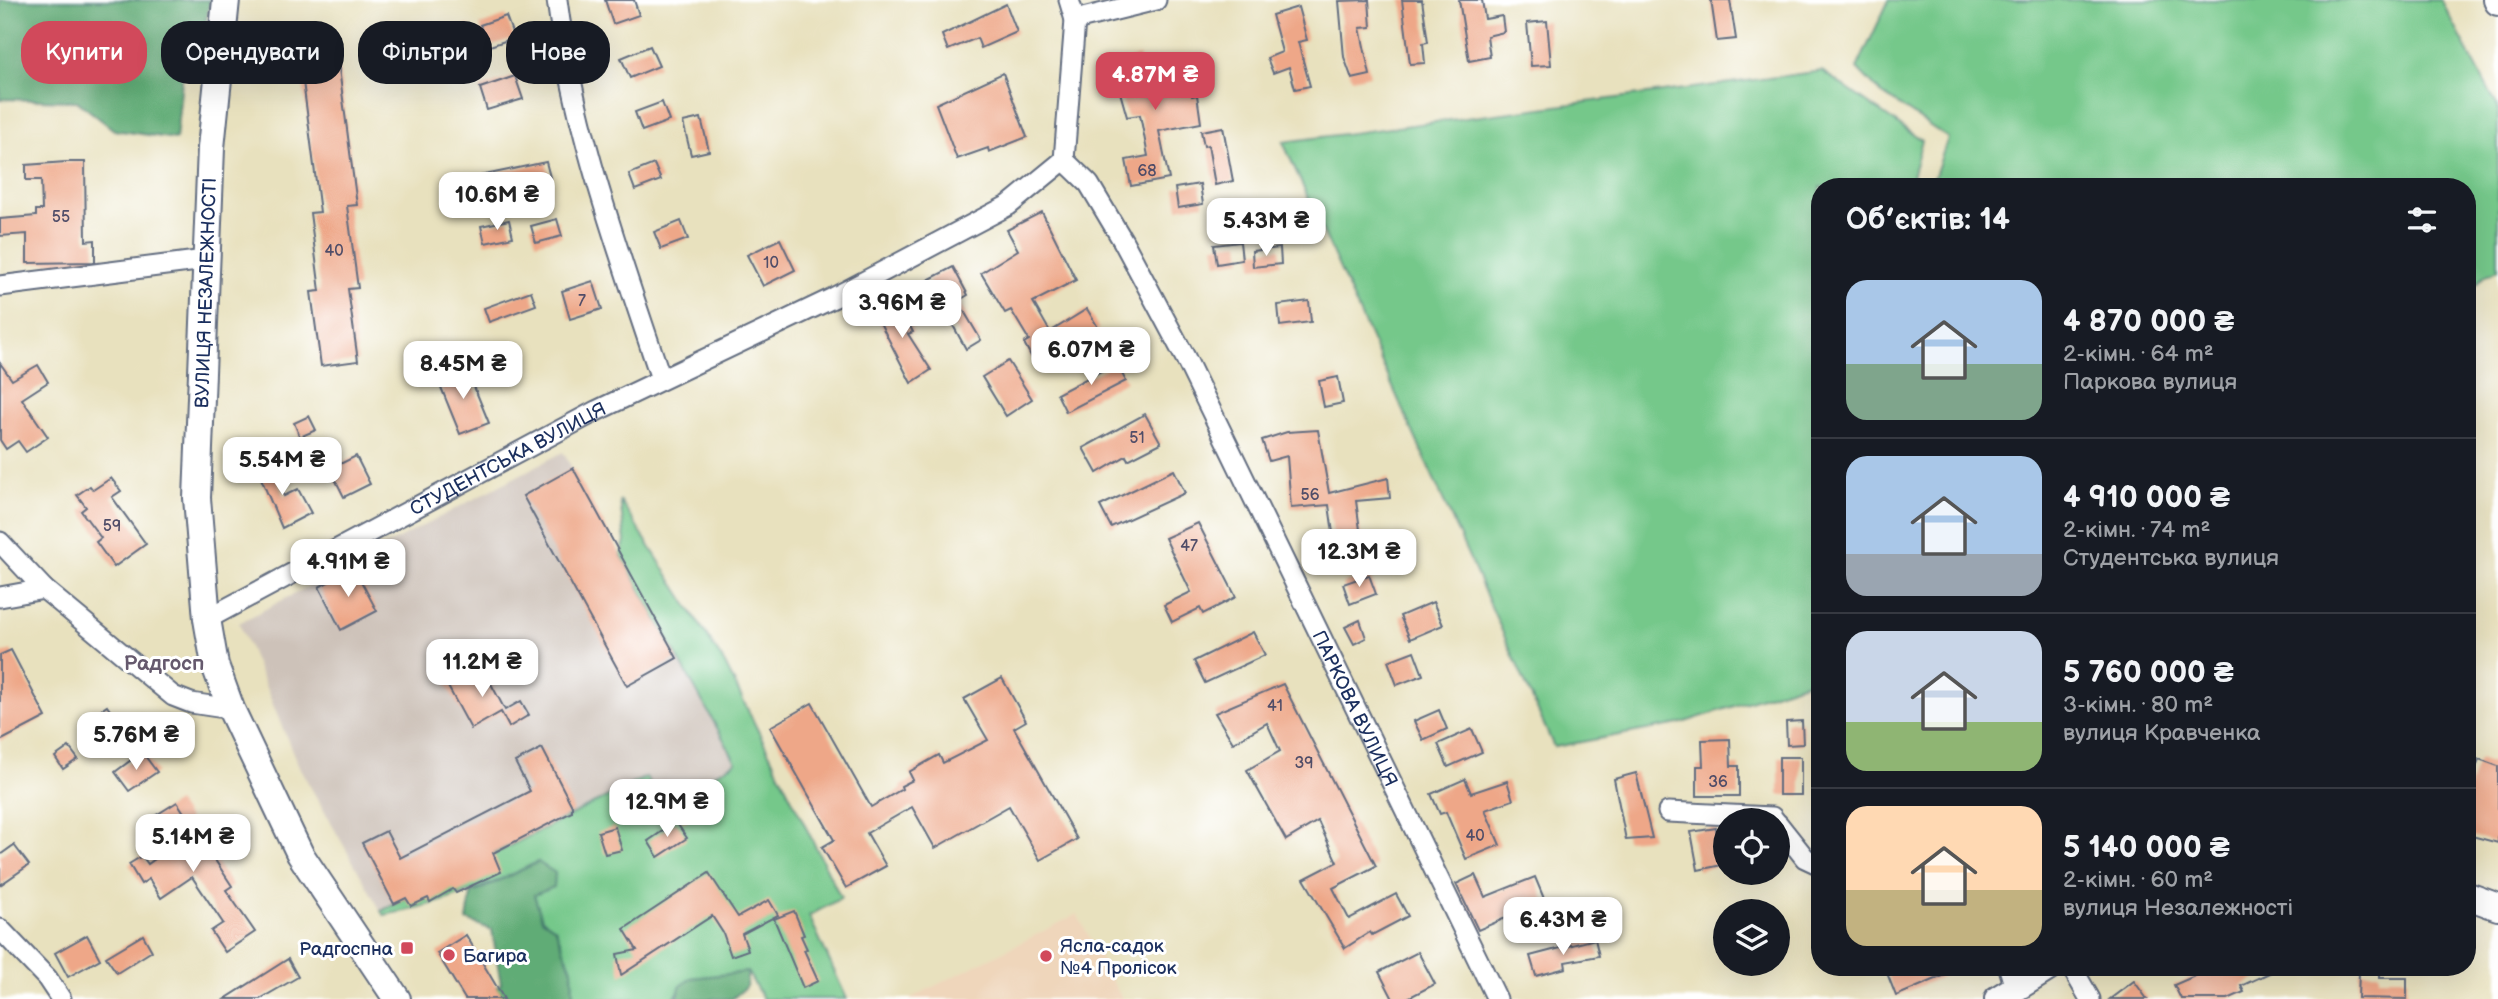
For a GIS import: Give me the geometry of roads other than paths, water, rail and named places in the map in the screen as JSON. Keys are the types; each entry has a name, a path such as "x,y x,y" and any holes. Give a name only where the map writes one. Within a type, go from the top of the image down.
{"main road":[{"name":"ВУЛИЦЯ НЕЗАЛЕЖНОСТІ","path":"226,0 211,148 197,498 207,619 215,665 231,709 300,854 397,999"},
{"path":"2476,899 2498,906"},
{"path":"2007,985 2029,976"}],"street":[{"path":"557,0 563,47 594,177 661,379"},
{"path":"1064,160 1075,20 1069,0"},
{"path":"1075,20 1156,0"},
{"name":"СТУДЕНТСЬКА ВУЛИЦЯ","path":"207,619 661,379 833,298 1009,205 1064,160"},
{"name":"ПАРКОВА ВУЛИЦЯ","path":"1064,160 1089,184 1124,240 1185,357 1497,999"},
{"path":"0,286 205,260"},
{"path":"0,542 44,589 173,696 191,703 231,709"},
{"path":"0,597 44,589"},
{"path":"1668,812 1713,814"},
{"path":"1790,839 1805,858 1811,861"},
{"path":"0,929 47,978 61,999"},
{"path":"2077,976 2090,999"}],"place":[{"name":"Радгоспна","path":"407,948"},
{"name":"Багира","path":"449,955"},
{"name":"Ясла-садок №4 Пролісок","path":"1046,956"}],"district":[{"name":"Радгосп","path":"164,663"}]}
